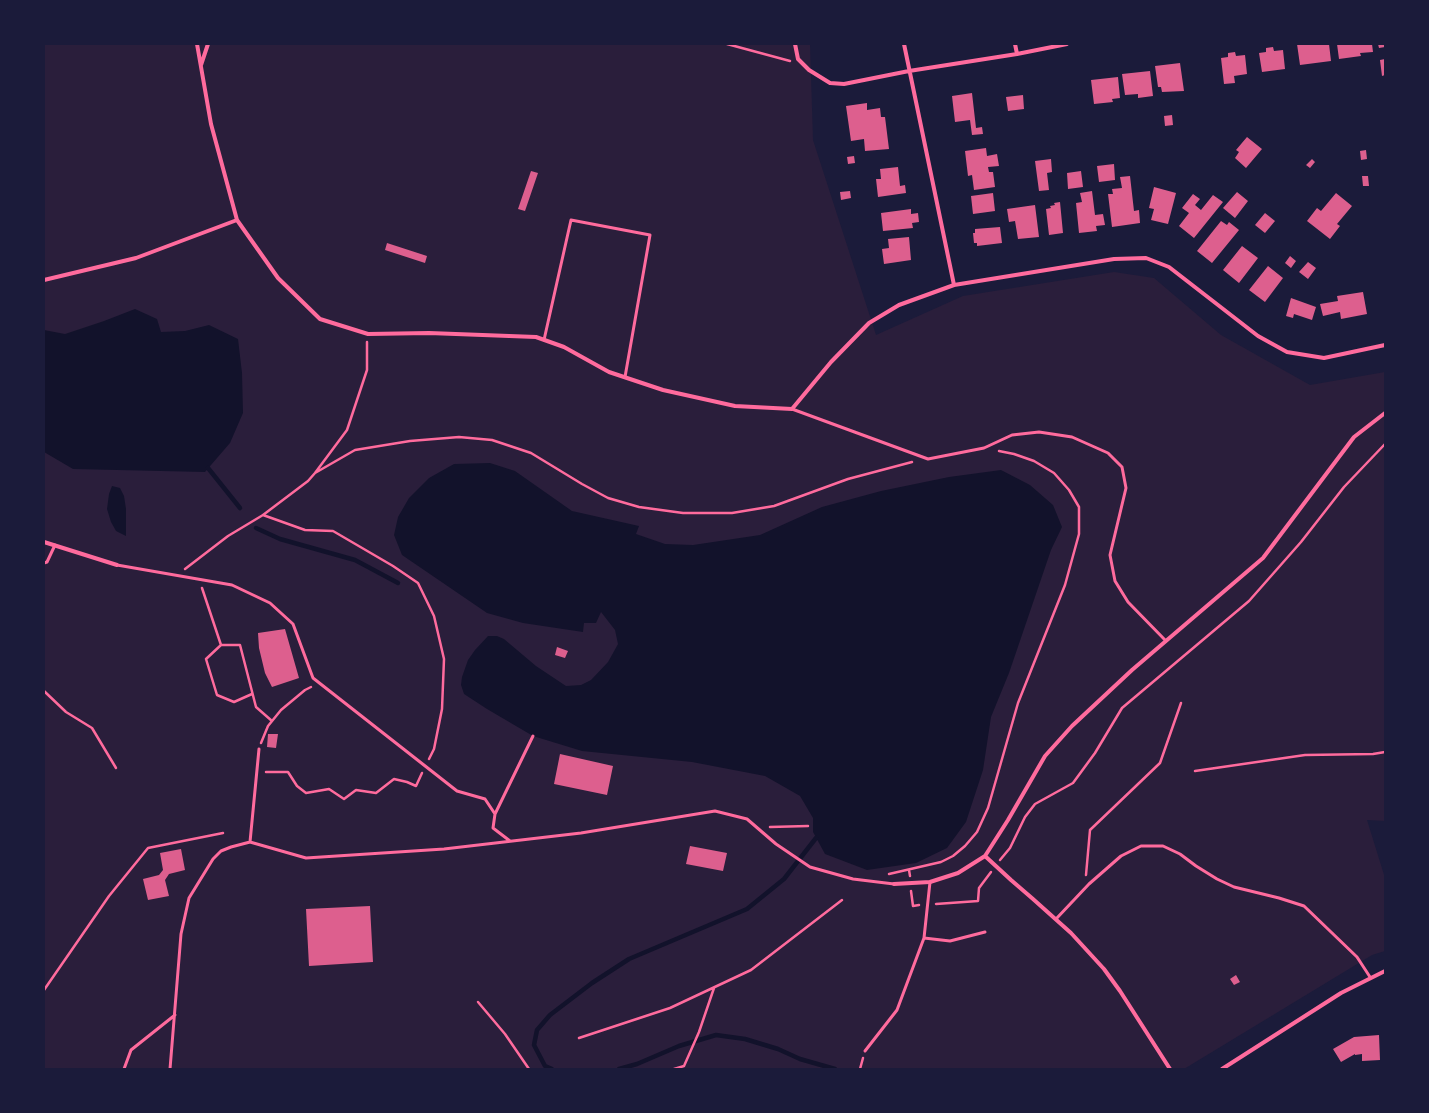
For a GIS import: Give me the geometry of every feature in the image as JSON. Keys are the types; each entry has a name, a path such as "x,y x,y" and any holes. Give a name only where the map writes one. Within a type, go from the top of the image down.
{"street":[{"path":"197,44 211,124 237,220 278,278 320,319 368,334 460,334 536,337 564,347 609,372 663,390 736,406 792,409 830,362 869,323 899,305 954,285 1114,259 1146,258 1169,267 1258,336 1287,352 1324,358 1385,345"},
{"path":"201,65 208,44"},
{"path":"795,44 798,59 809,70 830,83 844,84 909,71 1017,54 1067,44"},
{"path":"904,44 954,285"},
{"path":"1015,44 1017,54"},
{"path":"44,280 136,258 237,220"},
{"path":"894,884 930,882 958,873 985,856 1008,820 1045,756 1072,726 1132,670 1263,558 1354,437 1385,413"},
{"path":"44,542 117,565"},
{"path":"985,856 1071,933 1104,970 1120,991 1170,1069"},
{"path":"1222,1069 1341,994 1385,971"}],"lane":[{"path":"544,340 571,220 650,235 624,377"},
{"path":"792,409 928,459 984,448 1012,435 1039,432 1072,437 1108,453 1122,467 1126,488 1110,555 1115,581 1128,602 1166,641"},
{"path":"44,563 47,562 55,545"},
{"path":"117,565 232,585 270,603 293,624 313,678 457,791 485,799 495,814"},
{"path":"510,841 493,828 495,814 533,736"},
{"path":"250,842 259,749"},
{"path":"170,1069 181,934 189,898 213,859 221,851 250,842 306,858 444,849 581,833 715,811 747,819 776,844 810,867 853,880 894,884"},
{"path":"1056,919 1089,884 1121,856 1141,846 1163,846 1180,854 1196,866 1234,887 1304,906 1357,957 1370,978"},
{"path":"865,1051 897,1010 924,938 930,882"},
{"path":"924,938 950,941 985,932"},
{"path":"124,1069 131,1050 175,1015"}],"path":[{"path":"726,44 804,65"},
{"path":"177,575 228,536 263,515 308,481 315,473 347,430 367,370 368,334"},
{"path":"315,473 355,450 410,441 459,437 492,440 531,453 608,498 639,507 683,513 732,513 774,506 848,479 928,459"},
{"path":"909,870 913,906 978,901 979,888 1010,848 1025,816 1035,804 1073,783 1095,753 1122,708 1249,601 1301,542 1344,487 1385,444"},
{"path":"884,874 909,870 941,862 953,856 966,846 977,832 988,808 1018,703 1065,585 1079,534 1079,507 1070,490 1054,473 1034,461 1014,454 984,448"},
{"path":"263,515 305,530 333,531 393,566 418,583 434,616 444,659 442,709 434,749 416,786 394,778 376,793 356,790 344,799 329,790 306,793 297,786 288,772 266,772"},
{"path":"200,579 221,646"},
{"path":"252,694 234,702 217,695 206,660 221,646 240,645 256,707 272,721"},
{"path":"259,749 268,726 281,710 305,690 319,683"},
{"path":"44,691 66,712 92,728 116,768"},
{"path":"1086,878 1090,830 1160,763 1181,702"},
{"path":"1195,771 1305,755 1373,754 1385,752"},
{"path":"757,827 808,826"},
{"path":"44,990 109,896 148,848 223,833"},
{"path":"579,1038 670,1008 751,970 842,900"},
{"path":"674,1069 684,1068 714,988"},
{"path":"478,1002 505,1034 529,1069"}],"shaded area":[{"path":"44,44 810,44 813,140 876,335 963,296 1114,272 1154,278 1221,335 1310,385 1385,372 1385,821 1367,820 1385,878 1385,951 1372,955 1184,1069 44,1069"},
{"path":"135,309 157,319 161,332 185,331 209,325 238,339 242,373 243,413 230,443 205,472 73,469 44,452 44,330 65,334"},
{"path":"490,463 515,471 572,511 639,526 636,534 665,544 693,545 760,535 822,507 881,491 949,477 1001,470 1030,485 1053,505 1062,527 1051,550 1009,673 991,717 983,770 966,822 947,848 916,863 867,870 825,854 813,832 813,818 800,796 765,776 692,762 582,751 533,736 464,694 461,685 468,660 488,636 497,636 504,639 536,666 566,686 581,685 591,680 608,662 618,644 615,630 601,612 596,623 584,623 583,632 523,623 487,613 402,555 394,535 398,517 409,498 429,478 454,464"},
{"path":"112,486 120,488 124,496 126,509 126,536 116,531 111,522 107,509 109,494"}],"building":[{"path":"1297,44 1329,44 1331,61 1300,65"},
{"path":"1337,44 1372,44 1373,52 1360,53 1361,56 1339,59"},
{"path":"1378,44 1385,44 1385,47 1379,48"},
{"path":"1273,47 1274,51 1283,50 1285,69 1262,72 1259,53 1266,52 1266,48"},
{"path":"1235,52 1236,56 1245,55 1247,74 1234,76 1235,83 1224,84 1221,58 1228,57 1228,53"},
{"path":"1385,59 1385,75 1382,76 1380,60"},
{"path":"1180,63 1184,91 1162,92 1161,87 1158,87 1155,66"},
{"path":"1150,71 1153,96 1138,98 1138,94 1125,95 1122,74"},
{"path":"1118,77 1120,98 1112,99 1113,102 1094,104 1091,80"},
{"path":"972,93 976,128 982,127 983,134 972,135 970,120 955,122 952,96"},
{"path":"1023,95 1024,109 1008,111 1006,97"},
{"path":"867,103 867,110 880,108 881,117 885,117 889,149 865,151 864,139 851,141 846,106"},
{"path":"1172,115 1173,125 1165,126 1164,116"},
{"path":"1247,137 1262,149 1246,168 1235,158 1239,152 1236,150"},
{"path":"986,148 987,156 997,154 999,166 988,167 989,172 993,172 995,187 974,190 972,175 968,176 965,151"},
{"path":"1366,150 1367,159 1361,160 1360,151"},
{"path":"854,156 855,163 848,164 847,157"},
{"path":"1051,159 1052,172 1047,173 1049,190 1039,191 1035,161"},
{"path":"1312,159 1315,162 1310,168 1306,165"},
{"path":"1114,164 1115,180 1099,182 1097,166"},
{"path":"898,167 900,186 905,185 906,193 878,197 876,179 881,179 880,169"},
{"path":"531,171 538,173 525,211 518,209"},
{"path":"1081,171 1083,187 1068,189 1067,173"},
{"path":"1130,176 1134,211 1139,210 1140,223 1112,227 1108,194 1113,194 1112,189 1122,188 1120,177"},
{"path":"1362,176 1368,176 1369,186 1363,186"},
{"path":"1154,187 1176,193 1168,224 1151,220 1154,209 1149,208"},
{"path":"850,191 851,198 841,200 840,192"},
{"path":"1092,191 1095,215 1103,214 1105,225 1096,226 1097,231 1079,233 1076,203 1082,202 1080,193"},
{"path":"1237,192 1248,201 1235,218 1223,208"},
{"path":"993,193 995,211 973,214 971,196"},
{"path":"1336,193 1352,206 1337,224 1340,226 1330,239 1307,221 1317,208 1321,211"},
{"path":"1193,194 1200,199 1195,205 1201,210 1213,195 1223,202 1194,238 1179,226 1189,213 1182,208"},
{"path":"1060,202 1063,233 1049,235 1046,209 1055,205 1054,203"},
{"path":"1035,205 1039,237 1018,239 1015,221 1009,222 1007,209"},
{"path":"911,209 911,214 918,213 919,222 912,223 913,228 883,231 881,213"},
{"path":"1265,213 1275,221 1265,233 1255,225"},
{"path":"1221,221 1227,225 1229,222 1239,230 1212,263 1197,251"},
{"path":"1000,227 1002,243 977,246 977,243 974,243 973,233 975,233 975,229"},
{"path":"909,237 911,260 884,264 882,249 889,248 888,239"},
{"path":"387,243 427,256 425,263 385,250"},
{"path":"1242,246 1258,258 1239,283 1223,270"},
{"path":"1290,256 1296,261 1291,268 1285,263"},
{"path":"1308,262 1316,268 1308,279 1299,272"},
{"path":"1268,266 1283,278 1265,302 1249,290"},
{"path":"1363,292 1367,314 1341,319 1340,312 1323,316 1320,304 1338,301 1337,296"},
{"path":"1291,298 1316,307 1312,320 1294,314 1293,318 1286,316"},
{"path":"285,629 299,678 272,687 265,673 259,648 258,633"},
{"path":"557,647 568,651 565,658 555,655"},
{"path":"268,734 278,734 276,748 267,747"},
{"path":"560,754 613,766 607,795 554,784"},
{"path":"690,846 727,853 723,871 686,864"},
{"path":"181,849 185,870 169,874 165,880 169,896 148,900 143,879 159,875 163,870 160,853"},
{"path":"370,906 373,962 309,966 306,909"},
{"path":"1236,975 1240,982 1234,985 1230,979"},
{"path":"1379,1035 1380,1060 1362,1061 1362,1054 1355,1054 1341,1062 1333,1049 1354,1037"}],"waterway":[{"path":"208,468 240,508"},
{"path":"256,528 280,539 355,560 398,583"},
{"path":"552,1069 545,1066 534,1045 537,1030 550,1015 592,983 629,959 747,909 784,879 816,838"},
{"path":"619,1069 637,1064 679,1046 716,1035 745,1039 778,1049 800,1059 835,1069"}]}
